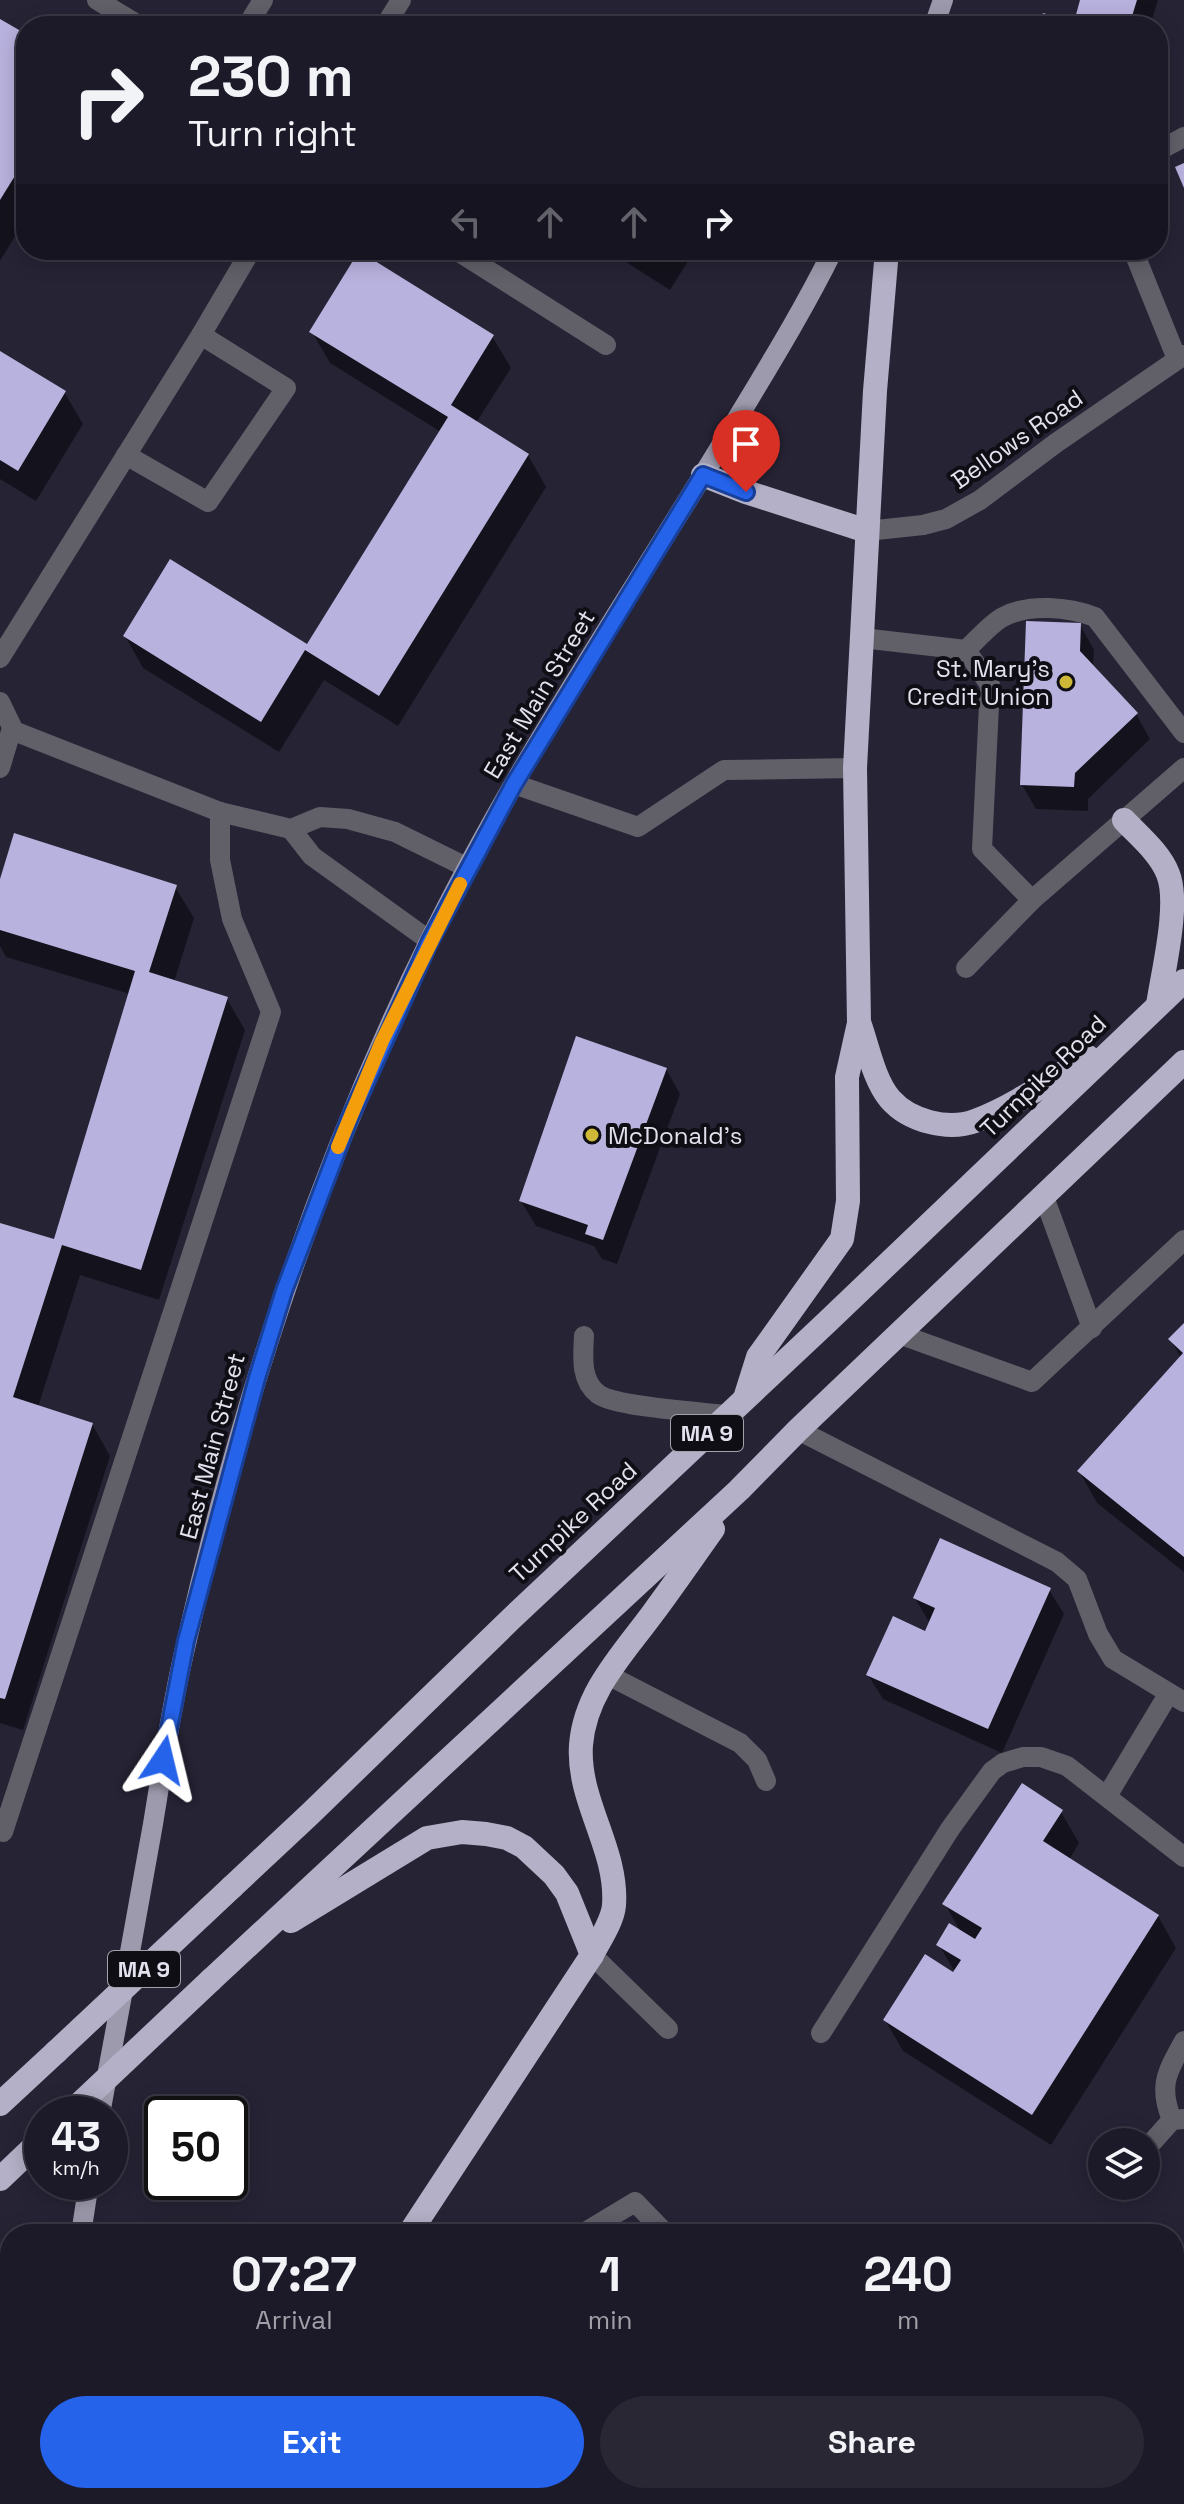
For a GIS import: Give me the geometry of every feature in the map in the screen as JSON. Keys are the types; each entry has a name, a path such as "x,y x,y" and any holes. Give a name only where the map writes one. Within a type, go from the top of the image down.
{"highway":[{"path":"746,1397 758,1357 842,1239 848,1201 847,1077 859,1023 855,768 867,531 886,260"},
{"path":"703,475 867,531"},
{"path":"1124,820 1158,857 1168,873 1171,887 1173,901 1158,1005"},
{"name":"Turnpike Road","path":"0,2104 1184,981"},
{"path":"859,1023 888,1098 908,1115 941,1124 973,1122 1126,1035"},
{"name":"MA 9","path":"88,2096 739,1490 1184,1062"},
{"path":"416,2224 592,1955 615,1908 611,1871 584,1787 581,1745 591,1705 606,1674 652,1615 739,1490"},
{"path":"251,1945 427,1838 462,1832 507,1838 540,1860 567,1893 592,1955"},
{"path":"0,2179 24,2156"}],"main road":[{"name":"East Main Street","path":"103,2096 186,1641 250,1403 284,1291 315,1205 382,1041 468,868 514,784 703,475 810,296 828,260"},
{"path":"83,2224 86,2200"}],"lane":[{"path":"97,0 123,16"},
{"path":"0,658 245,260"},
{"path":"472,260 606,345"},
{"path":"1137,260 1181,357"},
{"path":"126,455 208,502 286,388 201,335"},
{"name":"Bellows Road","path":"867,531 946,519 980,500 1181,357"},
{"path":"966,650 1001,617 1024,609 1076,610 1095,617 1184,733"},
{"path":"862,638 966,650 990,685 982,849 1032,900"},
{"path":"0,702 14,731 220,812 291,829 320,817 348,819 395,832 468,868"},
{"path":"0,768 12,728"},
{"path":"514,784 638,827 724,770 855,768"},
{"path":"966,968 1032,900 1184,768"},
{"path":"0,1831 3,1832 271,1012 232,919 220,860 220,812"},
{"path":"291,829 312,856 430,941"},
{"path":"1044,1197 1092,1328"},
{"path":"899,1334 1032,1382 1184,1240"},
{"path":"584,1336 583,1368 599,1396 644,1407 726,1415"},
{"path":"798,1430 1057,1562 1077,1579 1098,1634 1113,1659 1177,1698 1107,1796"},
{"path":"606,1674 740,1743 757,1760 766,1781"},
{"path":"821,2033 950,1829 992,1771 1003,1763 1023,1757 1041,1757 1067,1766 1184,1857"},
{"path":"592,1955 668,2029"},
{"path":"1160,2136 1178,2119 1164,2099 1165,2077 1184,2041"},
{"path":"599,2224 635,2202 656,2224"}],"building":[{"path":"1080,0 1137,0 1132,16 1076,16"},
{"path":"0,19 16,28 16,174 0,200"},
{"path":"1184,163 1184,188 1175,167"},
{"path":"353,260 373,260 494,335 451,405 529,454 379,696 305,650 261,722 123,636 170,559 307,644 448,417 309,332"},
{"path":"0,351 66,391 18,471 0,460"},
{"name":"St. Mary's Credit Union","path":"1026,621 1081,623 1080,651 1138,713 1075,773 1074,787 1020,785"},
{"path":"14,833 177,885 149,972 228,997 141,1270 62,1245 13,1397 93,1423 5,1699 0,1698 0,1223 54,1239 135,971 0,930 0,879"},
{"name":"McDonald's","path":"576,1036 667,1068 603,1240 585,1234 588,1225 519,1201"},
{"path":"1184,1323 1184,1557 1077,1471 1183,1353 1168,1339"},
{"path":"940,1538 1051,1588 988,1729 866,1675 893,1616 925,1631 935,1608 913,1598"},
{"path":"1022,1783 1063,1810 1043,1841 1159,1915 1032,2115 883,2020 925,1954 953,1972 961,1960 936,1945 949,1923 975,1939 982,1928 942,1904"}],"slow traffic":[{"path":"338,1147 382,1041 460,884"}],"place":[{"name":"St. Mary's Credit Union","path":"1066,682"},
{"name":"McDonald's","path":"592,1135"}],"route":[{"path":"163,1760 186,1641 266,1349 315,1205 382,1041 430,941 514,784 703,475 746,492"}]}
